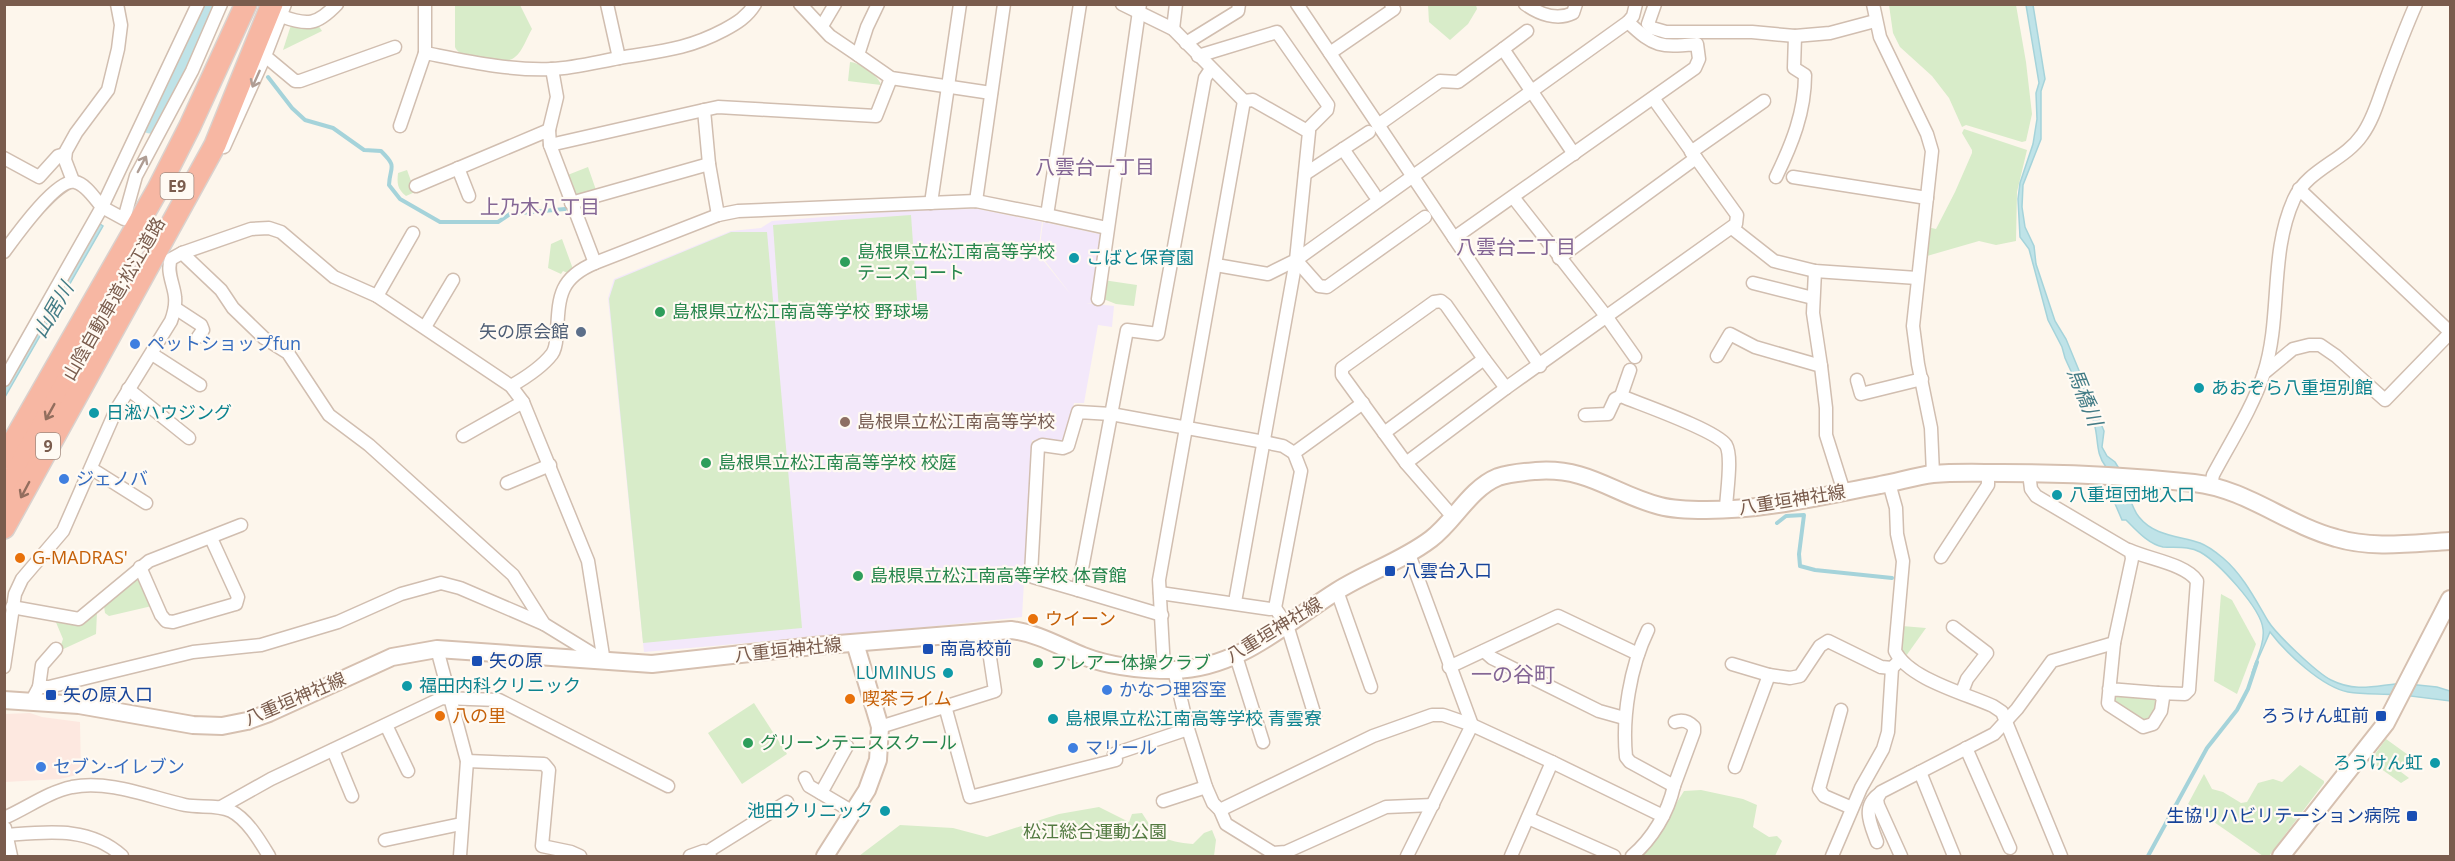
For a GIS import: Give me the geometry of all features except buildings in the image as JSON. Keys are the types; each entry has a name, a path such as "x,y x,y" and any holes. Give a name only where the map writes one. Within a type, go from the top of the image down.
{"highway":[{"path":"4,430 188,104 237,4"},
{"name":"山陰自動車道;松江道路","path":"4,494 71,357 190,126 246,4"},
{"path":"180,209 215,145 276,7"},
{"name":"山陰自動車道;松江道路","path":"4,458 71,357 173,194 235,71 276,7"},
{"name":"9","path":"4,528 170,254 180,209"}],"main road":[{"name":"八重垣神社線","path":"4,702 78,705 193,725 222,726 247,721 269,713 392,657 437,649 604,662 675,663 814,646 986,631 1022,631 1099,661 1131,668 1169,670 1207,666 1236,656 1337,591 1409,554 1434,537 1476,491 1492,480 1508,474 1540,471 1580,474 1664,507 1686,510 1764,508 1933,474 2029,473 2128,477 2211,485 2229,489 2299,525 2338,539 2370,544 2451,541"},
{"path":"2280,856 2374,739 2399,701 2451,599"},
{"path":"825,856 867,790 876,767 880,727 855,643"}],"street":[{"path":"117,4 121,25 108,90 76,133 65,154 73,181 82,185 102,207 124,219 136,176 192,71 221,4"},
{"path":"4,380 102,207 198,4"},
{"path":"180,209 201,182 235,126 266,56 276,7 294,21 311,23 324,18 337,4"},
{"path":"607,4 619,58"},
{"path":"425,52 471,62 552,69 683,48 700,42 741,20 749,14 755,4"},
{"path":"800,4 830,36 891,78 991,93"},
{"path":"822,26 835,4"},
{"path":"858,55 867,27 879,4"},
{"path":"931,203 960,4"},
{"path":"976,201 1004,4"},
{"path":"1047,215 1080,4"},
{"path":"1122,4 1139,9 1173,29 1244,101"},
{"path":"1173,29 1176,4"},
{"path":"1186,43 1238,11 1239,4"},
{"path":"1297,4 1330,53 1373,129 1413,176 1540,366"},
{"path":"1330,53 1394,9 1391,4"},
{"path":"1525,4 1545,15 1566,17 1573,13 1576,4"},
{"path":"1216,265 1268,274 1296,260 1628,22 1633,16 1636,4"},
{"path":"1655,4 1648,19 1650,27 1697,39"},
{"path":"1873,4 1880,37 1929,141 1932,163 1913,326 1931,428 1933,474"},
{"path":"2211,485 2213,475 2264,373 2275,306 2282,237 2289,212 2299,189 2310,177 2344,153 2362,134 2373,115 2416,4"},
{"path":"400,126 425,52 425,6"},
{"path":"1098,299 1139,9"},
{"path":"1628,22 1653,43 1672,46 1697,39 1752,32 1795,36 1830,33 1875,21"},
{"path":"1305,174 1440,81 1458,82 1527,31"},
{"path":"1198,56 1277,32 1328,105 1327,110 1308,129 1296,260 1235,602"},
{"path":"1776,177 1792,143 1804,101 1804,75 1794,68 1795,36"},
{"path":"1454,238 1695,68 1699,59 1697,39"},
{"path":"266,56 295,81 300,81 395,46"},
{"path":"1503,49 1574,154"},
{"path":"552,69 557,97 549,130 550,145 595,263"},
{"path":"1078,590 1127,330 1158,334 1205,78 1211,69"},
{"path":"550,145 718,107 876,116 891,78"},
{"path":"1406,463 1506,388 1540,366 1736,224 1737,215 1653,98"},
{"path":"1244,101 1253,100 1308,129"},
{"path":"1244,101 1159,580 1169,670 1213,804 1220,810 1226,824 1266,849 1281,854 1386,807 1433,804"},
{"path":"1559,258 1764,101"},
{"path":"704,110 709,164 718,215"},
{"path":"416,186 549,130"},
{"path":"1343,149 1374,194"},
{"path":"4,158 39,177 58,156 65,154"},
{"path":"572,203 709,164"},
{"path":"458,168 469,196"},
{"path":"1793,177 1927,198"},
{"path":"4,252 55,191 73,181"},
{"path":"2264,373 2293,349 2320,345 2336,356 2385,400 2451,332 2299,189"},
{"path":"1513,197 1635,357"},
{"path":"511,386 527,377 552,354 556,345 559,297 573,276 583,268 718,215 738,211 976,201 1107,228"},
{"path":"1296,260 1319,286 1327,287 1425,217"},
{"path":"170,254 242,231 269,228 282,232 334,277 377,296 511,386 523,402 588,561 604,662"},
{"path":"1732,228 1774,261 1815,271 1917,278"},
{"path":"377,296 413,233"},
{"path":"4,667 12,607 22,579 63,531 116,410 164,335 175,309 169,265 170,254"},
{"path":"170,254 220,290 233,308 264,338 288,353 329,415 369,445 513,575 544,624"},
{"path":"1815,271 1813,314 1826,408 1826,435 1844,492"},
{"path":"1753,283 1813,298"},
{"path":"425,327 450,284 460,294"},
{"path":"1452,517 1406,463 1342,375 1342,368 1437,301 1446,304 1506,388"},
{"path":"175,309 201,325 203,330 198,337"},
{"path":"1717,357 1730,334 1755,347 1821,366"},
{"path":"152,354 200,385"},
{"path":"1384,433 1484,359"},
{"path":"1585,415 1608,414 1615,399 1621,396 1630,370"},
{"path":"1857,380 1861,394 1922,378"},
{"path":"128,389 189,438"},
{"path":"1621,396 1697,427 1724,443 1727,447 1728,459 1726,510"},
{"path":"463,436 523,402"},
{"path":"1294,453 1363,403"},
{"path":"1162,615 1033,577 1031,574 1038,447 1041,445 1063,448 1068,446 1076,414 1080,411 1111,414 1264,442 1283,446 1294,453 1301,471 1275,608 1287,625 1315,716"},
{"path":"507,483 550,465"},
{"path":"92,469 146,503"},
{"path":"1941,557 1988,485 1988,473"},
{"path":"2029,473 2031,489 2036,496 2129,550 2186,570 2197,581 2188,690 2185,694 2109,689"},
{"path":"1832,856 1852,808 1883,749 1888,732 1896,664 1895,643 1903,561 1897,534 1896,508 1890,483"},
{"path":"12,607 79,619 149,561 241,525"},
{"path":"140,567 161,615 166,621 173,622 236,604 238,597 211,538"},
{"path":"2129,550 2132,559 2114,643 2108,703 2110,708 2145,727 2153,724 2161,711 2163,698 2158,693"},
{"path":"1407,856 1472,725 1409,554"},
{"path":"39,687 49,687 193,652 261,645 338,622 401,594 441,583 460,588 544,624 604,662"},
{"path":"1337,591 1371,687"},
{"path":"1160,593 1275,608"},
{"path":"1449,667 1558,616 1638,654"},
{"path":"1953,627 1987,653 1967,679 1962,692"},
{"path":"1648,630 1638,654 1624,718 1627,760 1674,786"},
{"path":"880,727 995,691 986,631"},
{"path":"1732,664 1769,675 1790,678 1800,676 1820,645 1828,641 1881,667 1896,664 1998,708 2061,856"},
{"path":"1877,842 1868,812 1873,798 1994,734 2052,661 2114,643"},
{"path":"28,702 39,687 42,665 56,649"},
{"path":"437,649 467,761 460,856"},
{"path":"1484,651 1492,658 1599,711 1624,718"},
{"path":"1236,656 1263,742"},
{"path":"1735,767 1769,675"},
{"path":"221,807 271,779 442,698 499,700 668,786"},
{"path":"945,706 970,797 1115,757 1188,729"},
{"path":"1841,710 1819,789 1824,796 1852,808"},
{"path":"1220,810 1373,736 1432,715 1443,715 1472,725 1663,816"},
{"path":"1632,856 1646,845 1663,816 1694,732 1694,727 1690,723 1675,722"},
{"path":"386,725 408,771"},
{"path":"821,793 847,746"},
{"path":"1966,748 2010,848"},
{"path":"333,750 352,796"},
{"path":"467,761 544,764 549,771 542,851 571,852 580,856"},
{"path":"1511,856 1552,762"},
{"path":"1920,772 1954,856"},
{"path":"805,778 809,786 854,812"},
{"path":"4,818 53,793 84,787 123,789 187,806 221,807 239,817 269,856"},
{"path":"1163,801 1206,787"},
{"path":"1881,792 1877,799 1878,805 1901,856"},
{"path":"690,856 700,851 709,854 787,802"},
{"path":"1528,818 1614,856"},
{"path":"385,840 461,824"},
{"path":"11,856 5,831 80,834 98,841 122,856"}],"shaded area":[{"name":"島根県立松江南高等学校","path":"978,209 1042,222 1038,254 1072,296 1039,253 1043,222 1104,235 1093,303 1086,303 1114,306 1112,327 1098,325 1084,403 1074,403 1065,441 1060,444 1032,440 1022,617 644,652 608,298 614,279 731,231 761,228 772,221 913,210"},
{"path":"30,713 42,717 80,722 81,774 60,779 5,782 5,714"}],"green space":[{"path":"455,5 520,5 532,29 520,51 510,60 474,59 465,56 455,47"},
{"path":"1428,5 1476,5 1477,9 1468,24 1450,40 1429,22"},
{"path":"1889,5 2016,5 2032,114 2026,141 2022,142 1966,125 1962,127 1949,98 1932,76 1900,47 1893,33"},
{"path":"291,25 318,25 322,31 283,50"},
{"path":"850,62 868,70 881,85 848,81"},
{"path":"1964,129 2027,150 2017,192 2016,241 1996,245 1979,241 1927,256 1927,227 1936,229 1972,153 1962,133"},
{"path":"588,167 596,190 578,197 571,193 565,176"},
{"path":"407,170 415,192 406,196 399,188 398,173"},
{"name":"島根県立松江南高等学校 テニスコート","path":"911,215 917,300 779,310 773,225"},
{"name":"島根県立松江南高等学校 校庭","path":"731,232 767,232 802,628 643,643 609,299 615,280"},
{"path":"562,239 573,269 568,273 563,271 561,274 548,268 551,244"},
{"path":"1103,280 1137,285 1134,306 1116,304 1101,298"},
{"path":"135,579 140,580 152,606 109,616 105,613 104,606"},
{"path":"2221,594 2232,600 2256,644 2237,694 2214,681"},
{"path":"97,612 96,634 59,651 63,639 55,620 83,625"},
{"path":"1902,626 1926,628 1906,656 1901,647"},
{"path":"2118,695 2157,699 2156,710 2145,722 2116,708 2113,698"},
{"name":"グリーンテニススクール","path":"754,703 787,754 742,784 708,733"},
{"path":"2386,739 2411,757 2401,772 2409,778 2401,783 2370,761"},
{"path":"2300,765 2324,783 2269,856 2263,856 2188,804 2204,774 2212,789 2223,792 2241,803 2247,802 2258,783 2273,779 2282,782"},
{"path":"1701,790 1743,799 1757,805 1753,827 1769,837 1777,836 1782,841 1775,856 1643,856 1684,791"},
{"name":"松江総合運動公園","path":"1099,807 1129,822 1132,814 1142,813 1157,832 1175,842 1193,844 1204,833 1212,830 1216,840 1214,856 859,856 900,825 953,828 987,837 1059,814"}],"water":[{"name":"馬橋川","path":"2026,5 2033,5 2045,79 2041,91 2041,139 2023,185 2022,207 2025,227 2034,246 2036,264 2055,321 2066,339 2104,431 2102,447 2123,475 2104,474 2106,467 2100,456 2096,429 2062,347 2048,320 2029,249 2020,237 2018,199 2020,183 2033,144 2037,119 2036,93 2039,83"},
{"path":"97,222 103,226 5,397 5,384"},
{"path":"2104,478 2124,479 2136,513 2152,528 2200,543 2223,558 2243,580 2272,627 2316,670 2331,680 2351,687 2407,683 2401,695 2354,693 2338,689 2305,668 2270,632 2252,673 2261,645 2263,629 2255,610 2238,586 2200,552 2187,548 2163,547 2152,543 2126,520 2122,520"},
{"path":"2408,684 2437,687 2450,691 2450,701 2402,695"}],"waterway":[{"name":"山居川","path":"150,123 205,4"},
{"path":"268,77 292,108 305,120 333,128 364,150 381,151 392,167 389,185 400,199 440,222 498,222 510,214 565,209"},
{"path":"1777,523 1786,516 1804,515 1799,554 1800,566 1815,570 1892,578"},
{"path":"2148,856 2207,748 2237,710 2248,689 2257,662"}],"place":[{"name":"こばと保育園","path":"1074,258"},
{"name":"島根県立松江南高等学校 テニスコート","path":"845,262"},
{"name":"島根県立松江南高等学校 野球場","path":"660,312"},
{"name":"矢の原会館","path":"581,332"},
{"name":"ペットショップfun","path":"135,344"},
{"name":"あおぞら八重垣別館","path":"2199,388"},
{"name":"日淞ハウジング","path":"94,413"},
{"name":"島根県立松江南高等学校","path":"845,422"},
{"name":"島根県立松江南高等学校 校庭","path":"706,463"},
{"name":"ジェノバ","path":"64,479"},
{"name":"八重垣団地入口","path":"2057,495"},
{"name":"G-MADRAS'","path":"20,558"},
{"name":"八雲台入口","path":"1390,571"},
{"name":"島根県立松江南高等学校 体育館","path":"858,576"},
{"name":"ウイーン","path":"1033,619"},
{"name":"南高校前","path":"928,649"},
{"name":"矢の原","path":"477,661"},
{"name":"フレアー体操クラブ","path":"1038,663"},
{"name":"LUMINUS","path":"948,673"},
{"name":"福田内科クリニック","path":"407,686"},
{"name":"かなつ理容室","path":"1107,690"},
{"name":"矢の原入口","path":"51,695"},
{"name":"喫茶ライム","path":"850,699"},
{"name":"八の里","path":"440,716"},
{"name":"ろうけん虹前","path":"2381,716"},
{"name":"島根県立松江南高等学校 青雲寮","path":"1053,719"},
{"name":"グリーンテニススクール","path":"748,743"},
{"name":"マリール","path":"1073,748"},
{"name":"ろうけん虹","path":"2435,763"},
{"name":"セブン-イレブン","path":"41,767"},
{"name":"池田クリニック","path":"885,811"},
{"name":"生協リハビリテーション病院","path":"2412,816"}],"district":[{"name":"八雲台一丁目","path":"1095,167"},
{"name":"上乃木八丁目","path":"540,207"},
{"name":"八雲台二丁目","path":"1516,247"},
{"name":"一の谷町","path":"1513,675"}]}
